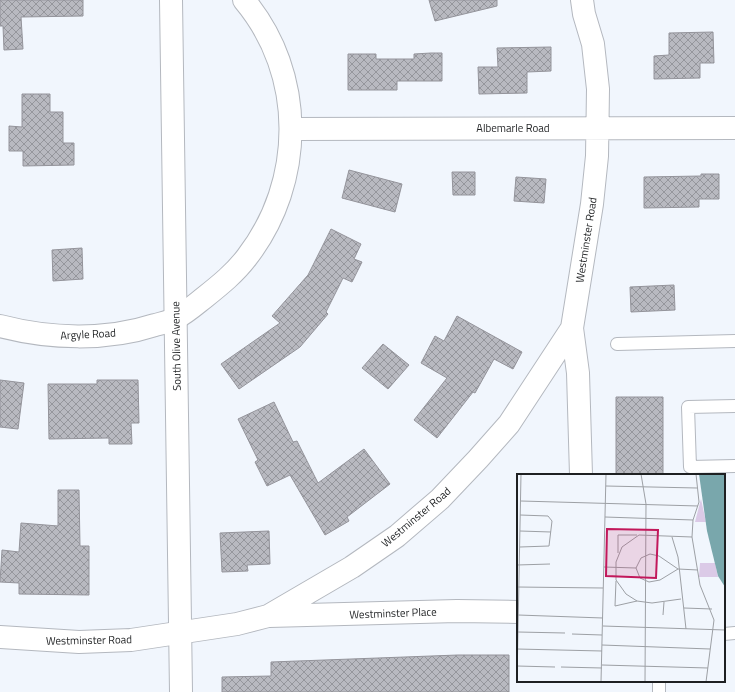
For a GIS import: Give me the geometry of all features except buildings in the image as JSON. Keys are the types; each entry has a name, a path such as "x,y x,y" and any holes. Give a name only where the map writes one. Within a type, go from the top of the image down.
{"street":[{"name":"South Olive Avenue","path":"171,0 181,692"},
{"name":"Argyle Road","path":"0,326 46,336 96,336 141,330 175,319 225,281 246,258 264,232 278,204 286,174 291,129 289,97 281,67 269,38 253,11 244,0"},
{"name":"Westminster Road","path":"0,638 79,642 130,640 237,624 268,616 358,562 397,536 440,499 509,424 572,328 592,204 598,127 598,89 593,44 584,14 582,0"},
{"name":"Albemarle Road","path":"291,129 598,127 735,128"},
{"path":"572,328 578,373 581,474"},
{"name":"Westminster Place","path":"268,616 457,610 517,612"}],"lane":[{"path":"617,344 735,341"},
{"path":"735,406 688,407 690,467 735,466"},
{"path":"725,634 735,633"}]}
